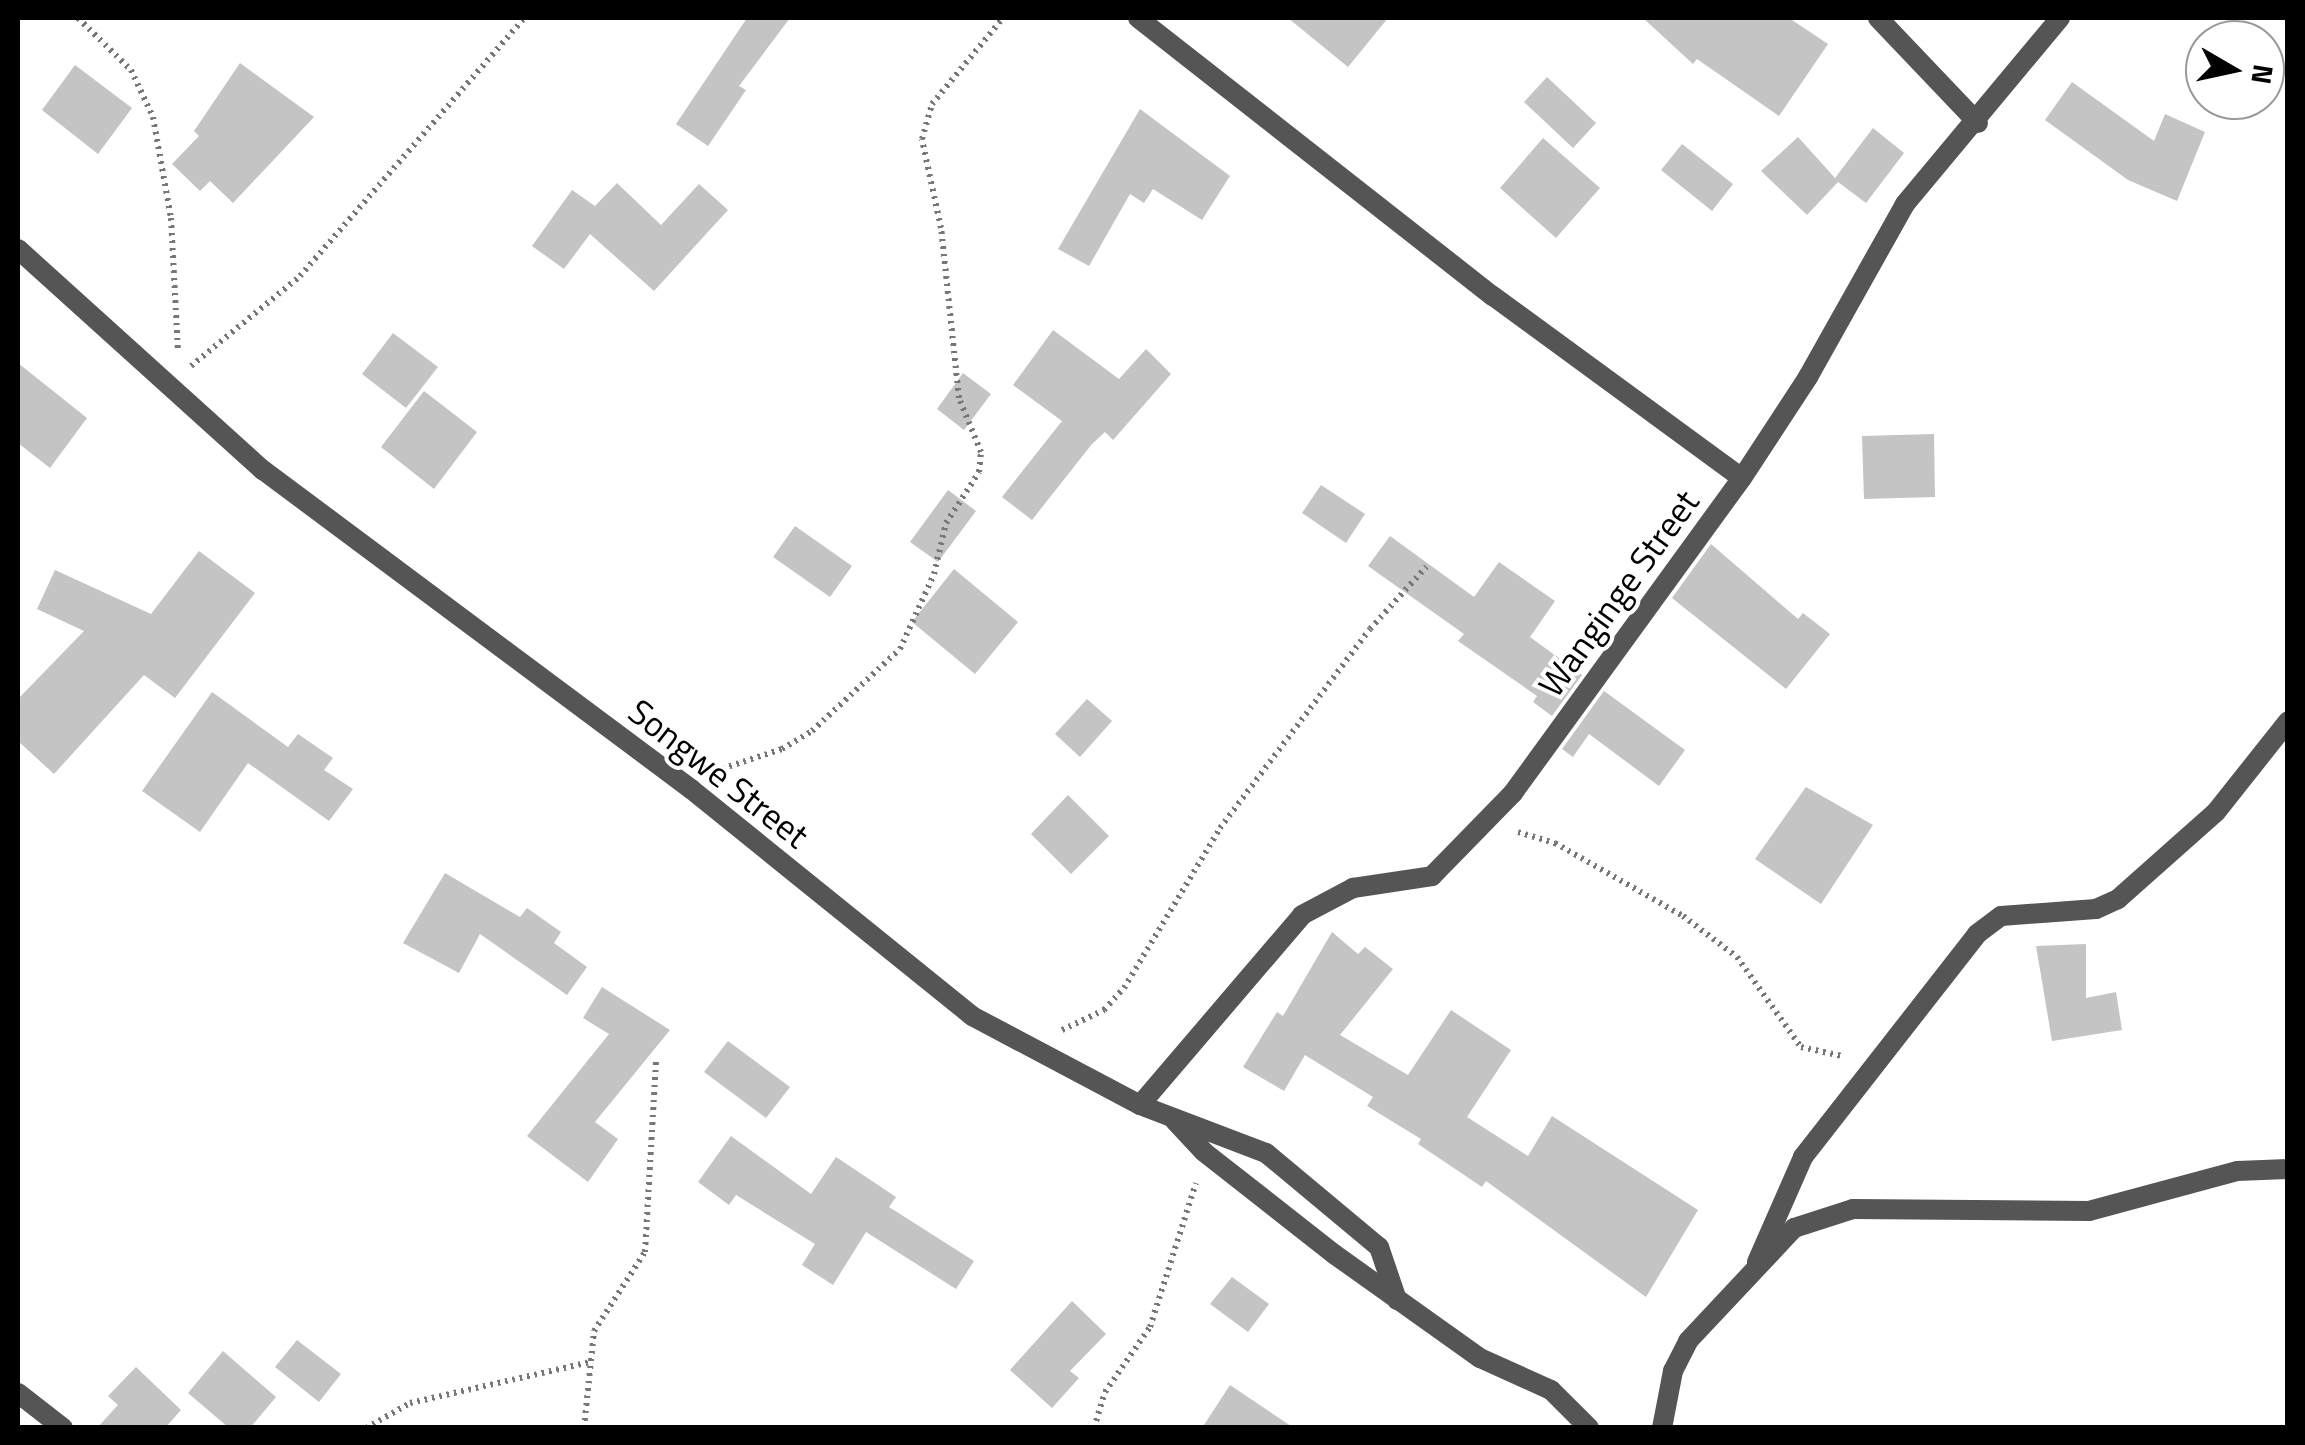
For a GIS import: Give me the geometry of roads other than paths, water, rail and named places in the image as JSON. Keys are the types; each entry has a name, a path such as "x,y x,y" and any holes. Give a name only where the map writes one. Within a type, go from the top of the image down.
{"street":[{"path":"1138,18 1494,296 1742,478"},
{"path":"1878,18 1978,122"},
{"name":"Wanginge Street","path":"1140,1105 1302,915 1353,888 1432,876 1484,826 1742,478 1808,377 1894,221 2060,18"},
{"name":"Songwe Street","path":"18,249 179,383 263,470 681,782 972,1016 1140,1105 1241,1141 1295,1175 1379,1248 1396,1300"},
{"path":"1757,1262 1802,1156 1977,934 2001,916 2096,909 2118,899 2216,812 2281,739 2288,721"},
{"path":"1174,1120 1204,1152 1396,1300 1480,1358 1550,1390 1589,1428"},
{"path":"1662,1428 1673,1371 1688,1341 1757,1262 1794,1228 1854,1210 2089,1210 2237,1171 2288,1169"},
{"path":"18,1393 63,1428"}]}
